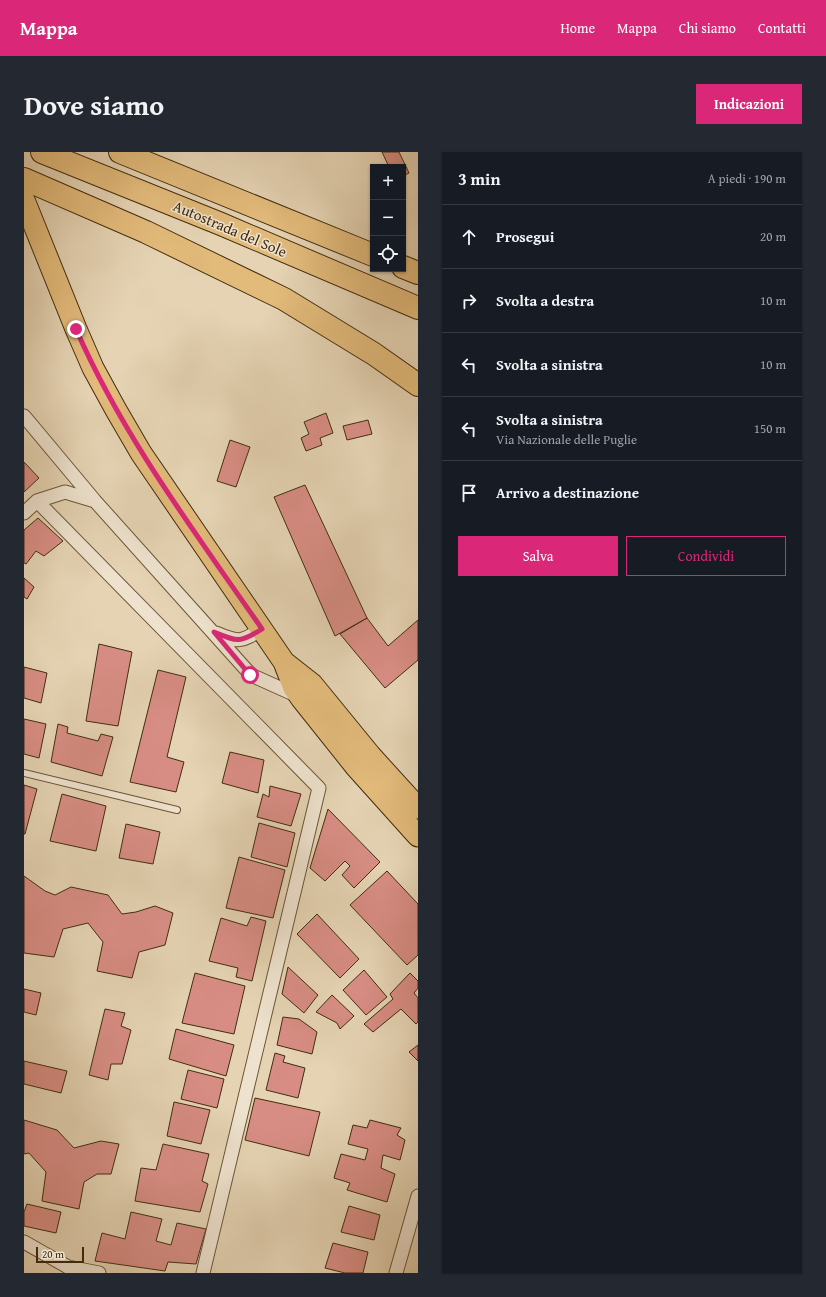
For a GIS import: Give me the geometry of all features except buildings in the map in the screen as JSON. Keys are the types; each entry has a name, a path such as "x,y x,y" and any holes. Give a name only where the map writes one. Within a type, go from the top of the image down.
{"highway":[{"name":"Autostrada del Sole","path":"42,152 221,224 418,308"},
{"name":"Autostrada del Sole","path":"120,152 370,254"},
{"path":"24,179 146,232 284,299 374,354 418,385"}],"main road":[{"path":"24,200 93,368 134,441 284,662 294,688 301,698 356,767 418,836"},
{"path":"284,662 312,684 370,755 418,808"}],"street":[{"path":"24,416 95,501 214,632 250,675 301,698"},
{"path":"24,513 37,501 65,492 95,501"},
{"path":"37,501 319,788 203,1273"},
{"path":"214,632 228,638 244,640 262,629"},
{"path":"396,1273 418,1196"},
{"path":"24,1242 68,1267 99,1273"}],"lane":[{"path":"24,773 177,810"}],"route":[{"path":"76,329 93,368 141,453 262,629 244,640 228,638 214,632 250,675"}]}
